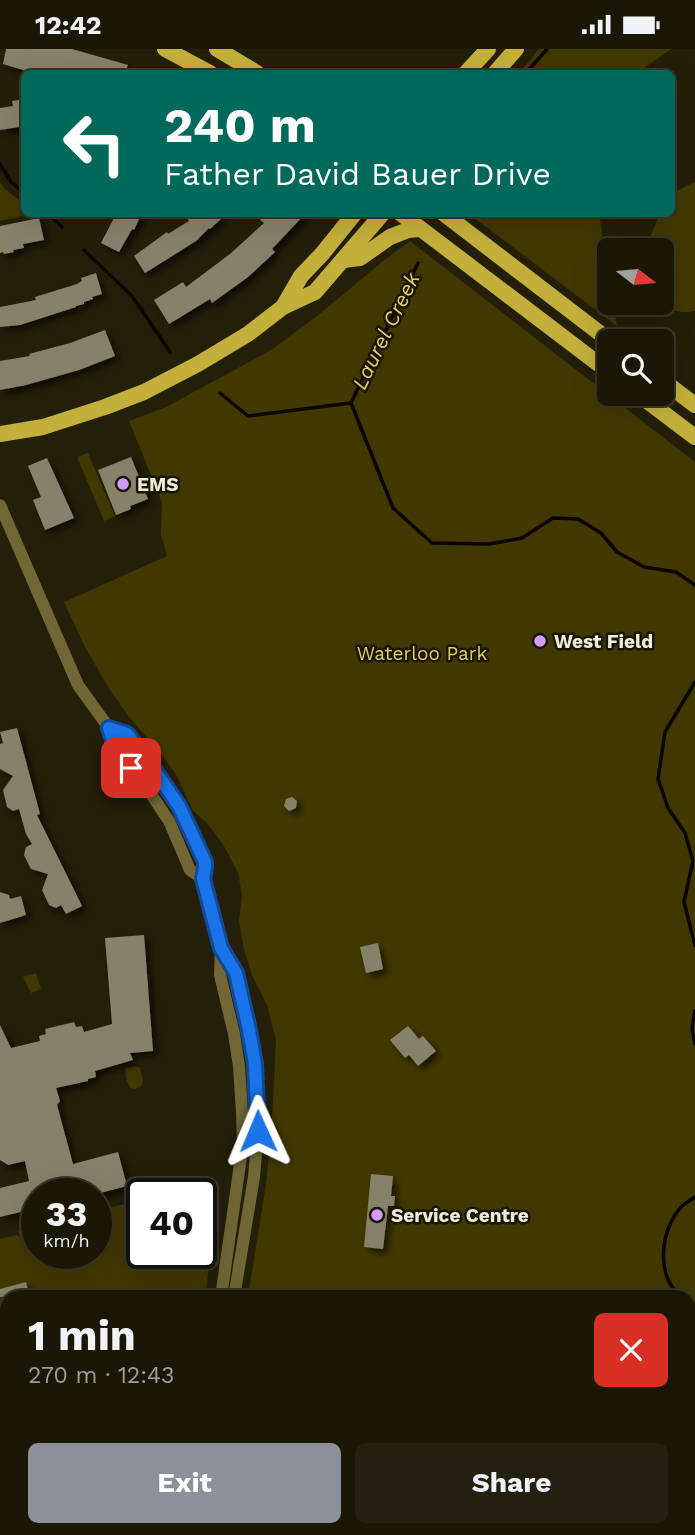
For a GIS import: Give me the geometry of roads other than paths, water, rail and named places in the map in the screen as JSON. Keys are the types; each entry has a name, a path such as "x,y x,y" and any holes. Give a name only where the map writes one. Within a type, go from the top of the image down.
{"main road":[{"path":"165,49 204,70"},
{"path":"217,49 252,70"},
{"path":"469,70 488,49"},
{"path":"498,70 516,49"},
{"path":"283,307 301,276 322,254 349,217"},
{"path":"0,434 43,427 73,418 144,392 198,364 248,334 283,307 315,292 380,217"},
{"path":"405,217 597,363"},
{"path":"448,217 597,331"},
{"path":"343,260 360,258 398,233 420,229"},
{"path":"674,389 695,405"},
{"path":"654,406 695,437"}],"street":[{"path":"0,505 78,685 109,728 127,734 148,761 179,806 205,862 203,879 221,948 236,973 254,1056 258,1107 254,1177 235,1290"},
{"path":"221,948 220,975 239,1066 243,1143 222,1290"}],"waterway":[{"name":"Laurel Creek","path":"529,70 547,49"},
{"path":"0,164 11,182 21,190"},
{"path":"51,217 62,227"},
{"path":"84,250 132,296 170,352"},
{"name":"Laurel Creek","path":"418,263 351,403 393,508 432,543 489,544 522,538 553,518 578,519 601,533 617,552 644,567 676,572 695,585"},
{"path":"220,393 248,416 351,403"},
{"name":"Laurel Creek","path":"695,682 665,732 658,779 668,808 685,833 693,861 684,902 695,945"},
{"name":"Laurel Creek","path":"695,1011 692,1029 695,1044"},
{"name":"Laurel Creek","path":"674,1290 665,1268 665,1240 675,1214 695,1197"}],"place":[{"name":"EMS","path":"123,484"},
{"name":"West Field","path":"540,641"},
{"name":"Service Centre","path":"377,1215"}],"park label":[{"name":"Waterloo Park","path":"422,653"}]}
